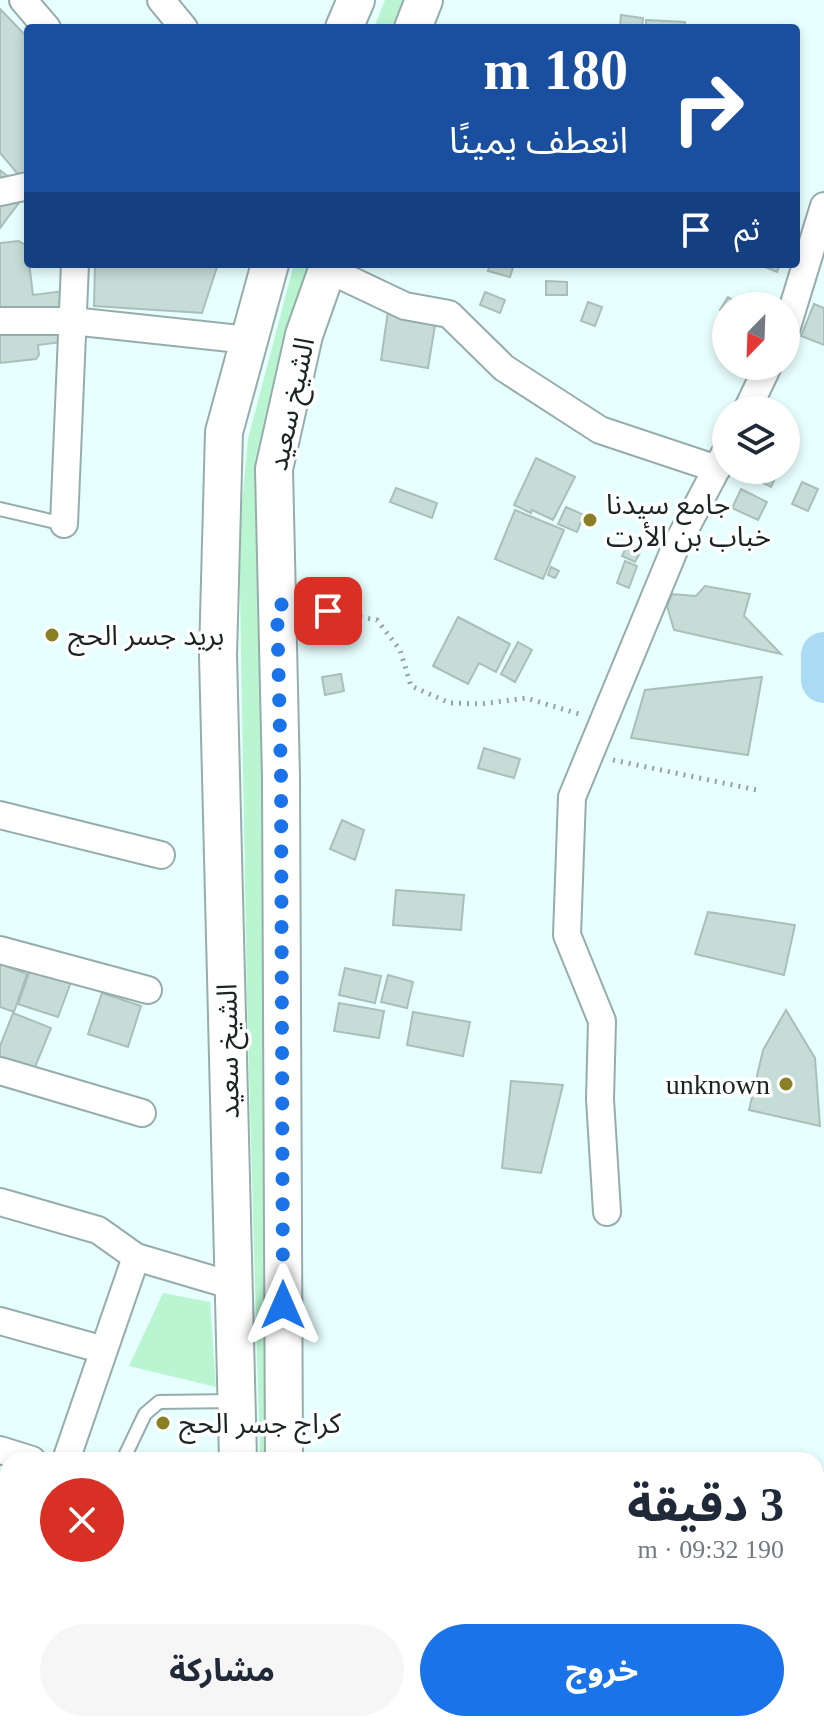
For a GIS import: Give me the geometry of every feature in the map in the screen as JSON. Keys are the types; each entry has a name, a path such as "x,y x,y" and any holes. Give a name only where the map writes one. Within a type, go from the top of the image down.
{"main road":[{"path":"346,24 356,0"},
{"path":"415,24 424,0"},
{"name":"الشيخ سعيد","path":"238,1452 218,655 224,432 269,268"},
{"name":"الشيخ سعيد","path":"284,1452 281,793 274,469 304,335 328,268"}],"street":[{"path":"23,0 44,24"},
{"path":"161,0 181,24"},
{"path":"0,192 24,187"},
{"path":"798,292 824,206"},
{"path":"64,524 75,268"},
{"path":"330,268 405,306 449,314 504,368 600,430 712,458"},
{"path":"0,321 72,321 249,340"},
{"path":"607,1212 600,1099 602,1021 567,935 572,797 675,548 712,477"},
{"path":"0,815 161,855"},
{"path":"0,950 148,990"},
{"path":"0,1071 142,1113"},
{"path":"0,1202 98,1230 136,1257 234,1286"},
{"path":"69,1452 136,1257"},
{"path":"0,1321 104,1350"}],"lane":[{"path":"0,509 64,524"},
{"path":"127,1452 145,1414 159,1402 236,1400"}],"path":[{"path":"277,604 377,620 400,650 411,686 450,703 481,704 526,698 591,719 587,757 636,763 757,790"}],"green space":[{"path":"385,0 404,0 395,24 376,24"},
{"path":"293,268 313,268 267,432 263,1082 269,1452 260,1452 247,1000 239,535 248,439"},
{"path":"163,1293 210,1302 216,1387 129,1366"}],"building":[{"path":"0,9 24,34 24,181 0,153"},
{"path":"621,15 643,18 642,24 620,24"},
{"path":"646,20 685,22 685,24 646,24"},
{"path":"0,170 24,190 24,196 0,228"},
{"path":"19,241 24,244 24,268 30,268 33,295 80,289 86,339 38,345 39,355 36,359 0,363 0,243"},
{"path":"95,268 217,268 202,313 94,306"},
{"path":"489,268 513,268 510,277 488,271"},
{"path":"546,281 567,282 567,295 546,295"},
{"path":"485,292 505,300 500,313 480,305"},
{"path":"588,302 602,307 595,326 581,321"},
{"path":"814,304 824,308 824,345 801,336"},
{"path":"388,311 436,319 428,368 381,360"},
{"path":"536,458 575,477 553,520 514,505"},
{"path":"802,482 818,489 808,511 792,504"},
{"path":"396,488 437,503 432,518 390,502"},
{"path":"741,489 767,502 758,520 732,508"},
{"path":"566,507 584,515 577,532 558,524"},
{"path":"515,510 564,530 543,579 495,559"},
{"path":"628,543 642,549 635,562 622,556"},
{"path":"625,561 637,566 629,588 617,583"},
{"path":"551,567 559,571 555,578 548,575"},
{"path":"705,586 750,594 744,616 781,654 674,630 667,606 672,594 696,596"},
{"path":"458,617 510,644 496,672 479,663 468,684 433,666"},
{"path":"518,642 532,650 515,682 501,674"},
{"path":"341,674 344,691 325,695 322,677"},
{"path":"762,677 748,755 631,738 645,690"},
{"path":"484,748 520,759 514,778 478,768"},
{"path":"342,820 364,830 355,860 330,849"},
{"path":"396,890 464,895 461,930 393,925"},
{"path":"708,912 795,925 784,975 695,954"},
{"path":"33,962 74,974 58,1017 18,1004"},
{"path":"0,964 27,974 14,1012 0,1007"},
{"path":"345,968 381,976 375,1003 339,995"},
{"path":"388,975 413,982 407,1008 381,1002"},
{"path":"102,993 141,1006 128,1047 88,1034"},
{"path":"339,1003 384,1011 379,1038 334,1031"},
{"name":"unknown","path":"786,1010 815,1058 820,1126 749,1110 763,1050"},
{"path":"413,1012 470,1022 463,1056 407,1045"},
{"path":"13,1013 51,1028 33,1072 0,1059 0,1046"},
{"path":"511,1081 563,1085 541,1173 502,1168"}],"waterway":[{"path":"824,655 824,680"}],"place":[{"name":"جامع سيدنا خباب بن الأرت","path":"590,520"},
{"name":"بريد جسر الحج","path":"52,635"},
{"name":"unknown","path":"786,1084"},
{"name":"كراج جسر الحج","path":"163,1423"}],"route":[{"path":"283,1305 281,777 277,604 328,611"}]}
